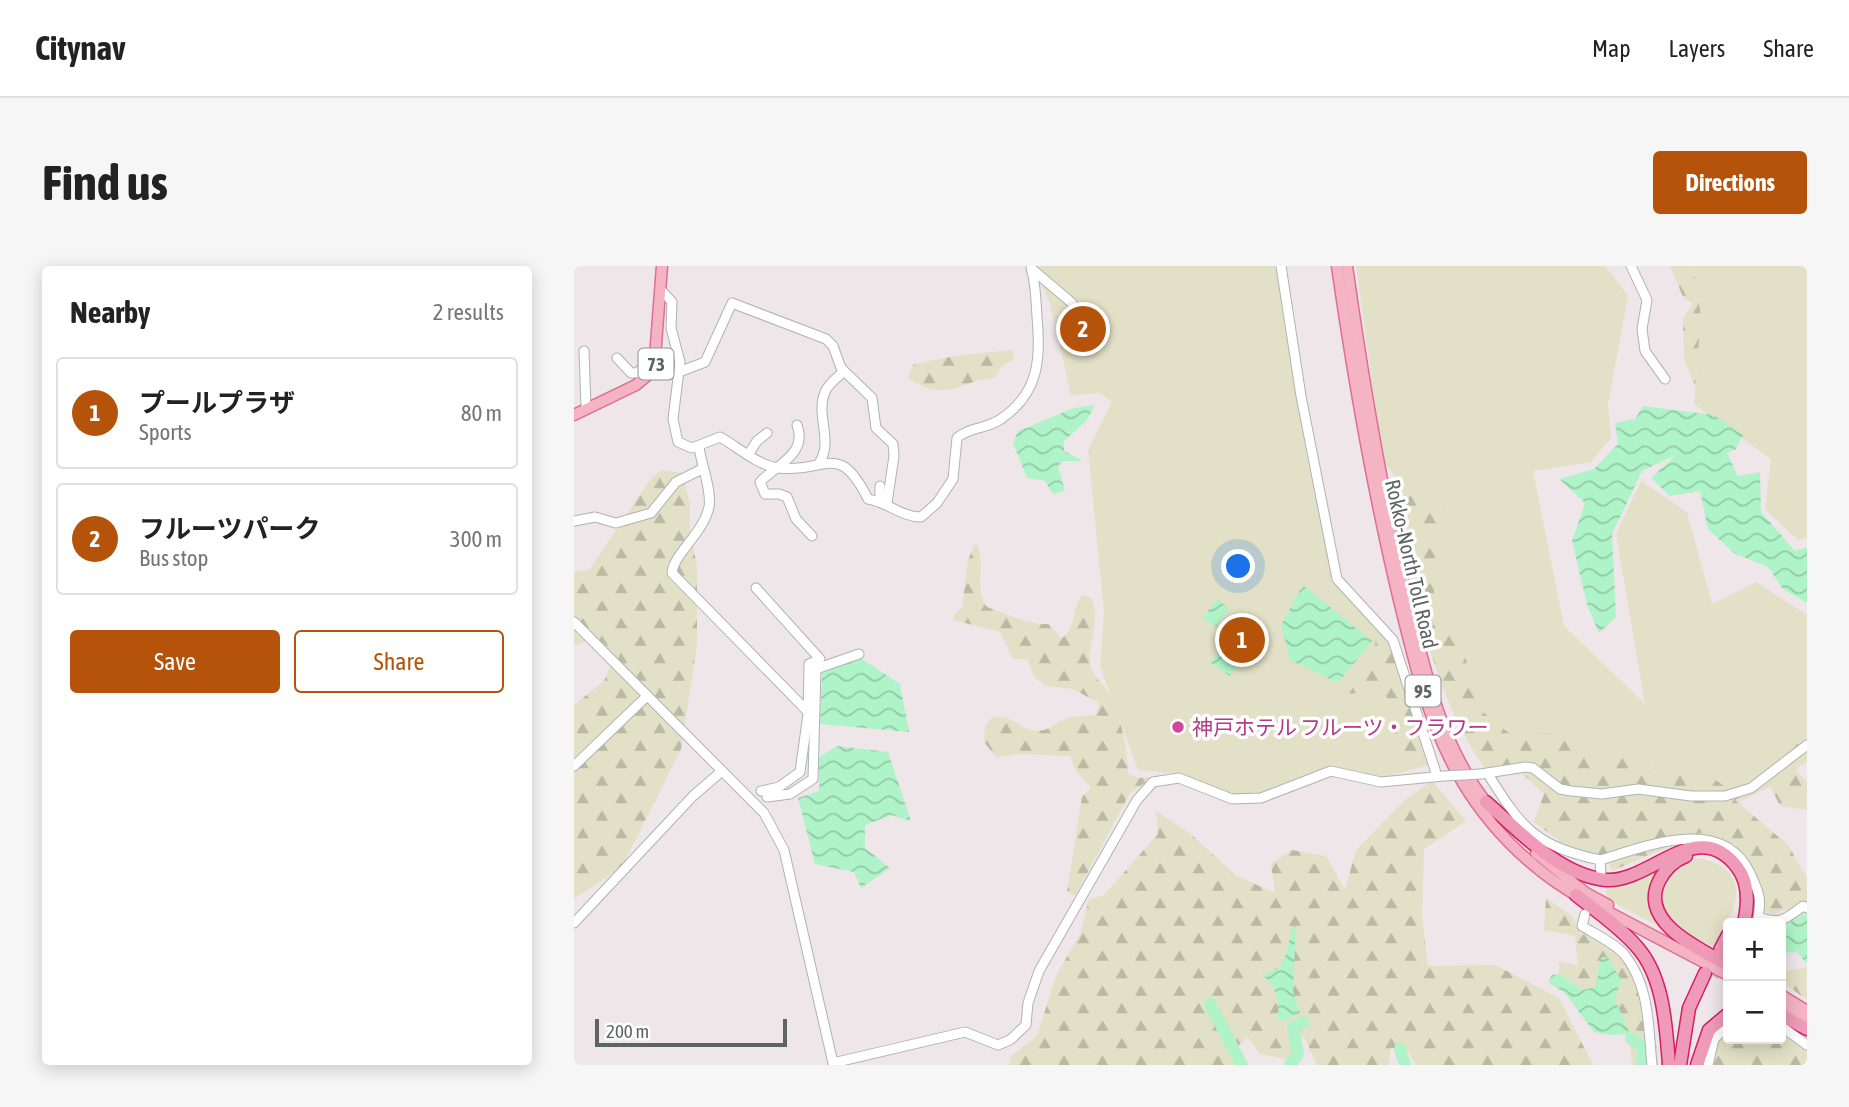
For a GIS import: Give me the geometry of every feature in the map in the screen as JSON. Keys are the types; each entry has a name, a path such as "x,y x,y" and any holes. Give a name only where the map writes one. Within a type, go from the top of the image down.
{"highway":[{"path":"1486,802 1562,863 1604,880 1635,874 1690,848 1721,853 1732,860 1744,880 1745,918"},
{"path":"1723,957 1678,936 1661,916 1655,895 1657,883 1667,868 1692,855 1724,863 1737,880 1740,895 1736,918"},
{"path":"1576,895 1639,948 1657,983 1665,1021 1669,1065"},
{"path":"1680,1065 1689,1009 1709,974 1690,1028 1686,1065"},
{"path":"1697,1065 1709,1030 1723,1018"},
{"path":"1786,1018 1807,1030"}],"main road":[{"name":"73","path":"574,415 643,381 654,370 657,361 662,266"},
{"name":"Rokko-North Toll Road","path":"1337,266 1360,412 1386,546 1414,660 1437,732 1452,765 1496,828 1543,873 1576,895 1723,972"},
{"name":"Rokko-North Toll Road","path":"1347,266 1384,494 1422,658 1446,731 1460,762 1486,802 1524,842 1586,893 1723,957"},
{"path":"1786,998 1807,1011"},
{"path":"1786,1007 1807,1021"}],"street":[{"path":"1281,266 1301,396 1337,579 1393,640 1441,776"},
{"path":"1631,266 1647,300 1642,329 1645,351 1665,379"},
{"path":"662,290 672,302 671,328 679,352 673,419 678,442 687,447 699,447 720,438 774,467 799,468 819,463 844,466 855,473 868,499 883,502 914,517 921,517 929,511 953,480 957,438 964,432 1001,420 1034,384 1040,352 1030,267"},
{"path":"1030,267 1072,303"},
{"path":"678,372 705,362 732,303 826,339 844,371 872,398 876,428 893,443 894,456 883,502"},
{"path":"584,351 586,407"},
{"path":"617,358 631,373 636,373 652,360 657,361"},
{"path":"819,463 826,443 822,426 825,391 844,371"},
{"path":"797,425 799,445 794,454 774,467 760,482 765,494 787,497 796,519 812,536"},
{"path":"748,455 757,441 767,433"},
{"path":"699,447 710,504 701,528 673,562 671,573 811,716"},
{"path":"574,521 595,517 616,523 651,513 676,482 702,469"},
{"path":"880,486 883,502"},
{"path":"756,588 820,659 808,664 813,779 796,799"},
{"path":"574,622 764,813 784,850 833,1064 965,1032 998,1045 1010,1040 1026,1025 1028,1003 1040,971 1137,800 1153,782 1179,778 1233,799 1261,798 1331,771 1381,782 1485,774 1525,767 1533,768 1560,789 1571,791 1602,794 1638,789 1691,796 1725,796 1751,788 1807,746"},
{"path":"813,779 790,794 764,794 779,788 800,772 811,716 816,669 859,654"},
{"path":"574,766 647,696"},
{"path":"574,923 693,796 722,771"},
{"path":"1485,774 1519,818 1542,842 1562,851 1600,860 1643,847 1695,838 1719,841 1743,860 1762,899 1758,918"},
{"path":"1600,860 1601,874"},
{"path":"1786,920 1803,906 1807,908"},
{"path":"1585,914 1582,926 1623,952 1640,979 1647,999 1652,1065"},
{"path":"1708,1065 1714,1040 1723,1030"},
{"path":"1786,1030 1807,1045"}],"green space":[{"path":"1033,266 1277,266 1307,457 1336,584 1390,643 1429,765 1381,778 1331,770 1260,796 1235,796 1180,774 1138,770 1100,666 1104,611 1088,450 1112,402 1100,393 1071,395 1050,303"},
{"path":"1356,266 1605,266 1628,296 1608,404 1611,438 1591,462 1533,471 1564,626 1645,704 1616,534 1641,481 1687,512 1712,604 1756,582 1807,615 1807,757 1792,776 1722,810 1470,728 1443,657 1413,498 1383,461"},
{"path":"1670,266 1693,266 1701,317 1695,387 1684,359 1683,318 1693,304 1683,297"},
{"path":"1693,266 1807,266 1807,538 1798,540 1765,509 1771,459 1694,404 1701,317"},
{"path":"1012,350 1014,359 1001,367 995,378 953,389 934,390 908,378 913,365 950,357"},
{"path":"1401,469 1450,511 1440,527 1442,543 1432,562 1435,601 1461,641 1479,709 1509,733 1557,733 1580,758 1645,751 1661,776 1697,774 1722,784 1728,790 1782,765 1807,730 1807,762 1793,767 1807,782 1807,810 1780,806 1767,779 1735,800 1789,846 1807,879 1807,909 1782,910 1775,914 1753,907 1753,887 1735,845 1701,833 1612,871 1609,860 1585,860 1534,822 1544,794 1513,765 1485,769 1450,705 1426,637 1394,496 1393,481"},
{"path":"663,470 682,473 690,504 690,529 697,567 697,644 681,749 622,867 574,899 574,705 604,681 612,663 604,643 585,641 574,646 574,572 589,570 652,477"},
{"path":"976,542 980,558 981,592 987,607 1026,621 1049,624 1061,638 1070,629 1079,600 1083,595 1091,598 1095,624 1090,651 1091,668 1110,695 1121,724 1128,774 1139,778 1153,777 1130,793 1075,896 1067,892 1082,797 1091,787 1076,771 1070,756 1024,754 997,758 984,742 985,727 990,719 1002,717 1027,728 1043,730 1068,718 1096,715 1099,703 1073,689 1046,686 1034,677 1028,659 1013,659 1000,632 954,620 954,615 962,608 968,560"},
{"path":"1376,628 1390,643 1426,759 1397,771 1399,760 1385,689 1348,694 1375,650"},
{"path":"1432,781 1466,821 1424,849 1422,916 1428,966 1495,965 1559,998 1593,1065 1417,1065 1407,1050 1391,1048 1388,1065 1317,1065 1304,1037 1296,1042 1289,1060 1260,1054 1248,1037 1238,1046 1247,1065 1009,1065 1011,1056 1037,1036 1056,976 1080,934 1089,900 1104,895 1158,834 1156,811 1191,834 1235,875 1275,893 1271,864 1292,850 1326,856 1345,890 1356,850 1405,800"},
{"path":"1698,858 1716,864 1728,872 1734,882 1734,906 1729,918 1723,918 1723,930 1713,946 1681,932 1664,908 1664,887 1668,878 1686,863"},
{"path":"1664,863 1653,907 1662,928 1607,899 1606,888 1634,882"},
{"path":"1546,898 1571,915 1581,934 1622,952 1640,968 1648,993 1659,1065 1632,1065 1623,1020 1613,999 1599,980 1594,987 1583,990 1559,974 1559,961 1578,966 1575,936 1544,930"},
{"path":"1807,967 1807,1000 1786,985 1786,971"},
{"path":"1723,1033 1723,1044 1786,1044 1786,1034 1807,1047 1807,1065 1709,1065 1709,1050"}],"water":[{"path":"1095,405 1087,420 1064,441 1064,451 1083,461 1063,461 1058,466 1065,491 1053,494 1045,481 1027,478 1013,443 1018,431 1074,408"},
{"path":"1643,406 1714,415 1743,435 1736,449 1727,453 1738,476 1760,472 1761,512 1795,551 1807,547 1807,603 1783,589 1768,567 1734,553 1708,529 1700,491 1670,496 1651,478 1676,455 1642,471 1612,534 1616,617 1599,633 1587,604 1572,541 1585,503 1559,479 1594,469 1618,444 1615,423 1635,419"},
{"path":"1303,585 1372,641 1338,683 1290,660 1281,625"},
{"path":"1217,599 1229,608 1216,627 1203,618"},
{"path":"1219,651 1238,664 1230,676 1211,663"},
{"path":"859,657 900,684 909,732 820,724 822,673"},
{"path":"837,746 888,752 911,821 891,815 865,825 865,848 890,868 861,888 854,872 815,864 798,798 819,791 819,757"},
{"path":"1803,914 1807,915 1807,964 1797,952 1786,953 1786,925"},
{"path":"1296,925 1293,991 1300,1013 1282,1021 1277,1018 1279,1006 1276,994 1262,975 1279,968 1287,952 1292,927"},
{"path":"1602,957 1608,957 1621,980 1615,999 1630,1034 1610,1035 1594,1032 1565,993 1548,982 1552,975 1559,974 1583,990 1594,987"}],"waterway":[{"path":"1210,1004 1242,1065"},
{"path":"1290,1065 1298,1054 1293,1027 1303,1022"},
{"path":"1631,1038 1643,1047 1642,1065"},
{"path":"1400,1049 1405,1065"}],"tunnel":[{"path":"1713,976 1723,960"}],"place":[{"name":"フルーツパーク","path":"1083,329"},
{"name":"プールプラザ","path":"1242,640"},
{"name":"神戸ホテル フルーツ・フラワー","path":"1178,727"}]}
